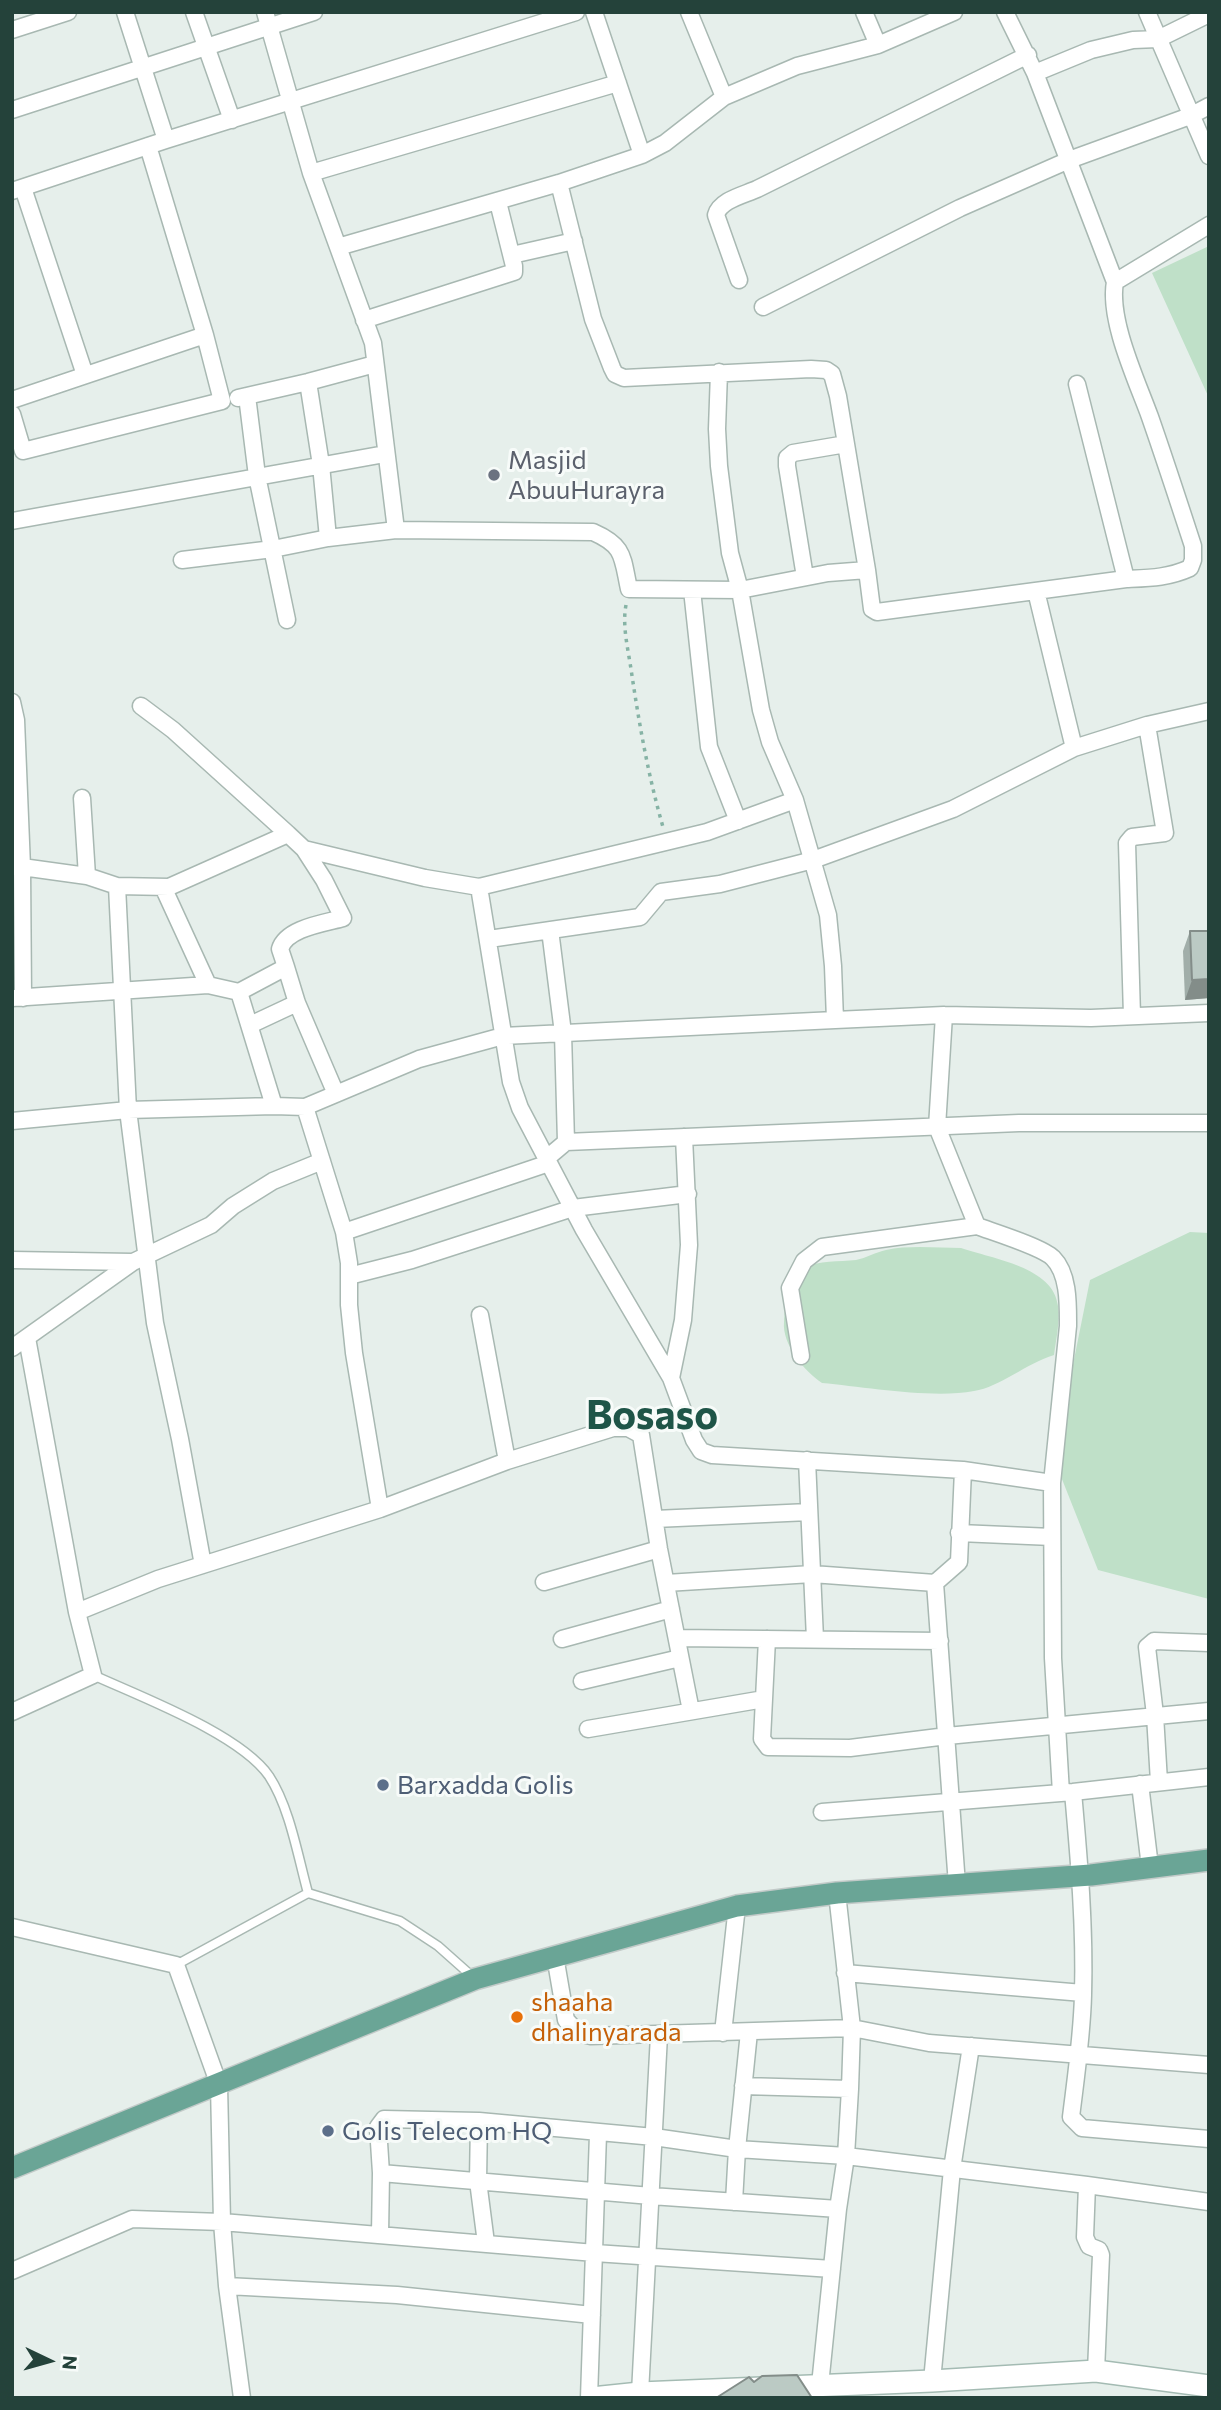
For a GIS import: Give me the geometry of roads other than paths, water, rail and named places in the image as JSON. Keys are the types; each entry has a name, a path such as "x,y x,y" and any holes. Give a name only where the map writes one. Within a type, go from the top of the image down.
{"main road":[{"path":"12,2168 475,1979 737,1906 837,1893 1080,1875 1209,1860"}],"street":[{"path":"14,24 68,12"},
{"path":"125,12 166,140"},
{"path":"194,12 232,120"},
{"path":"12,110 206,47 267,19 314,12"},
{"path":"85,375 18,189 576,12"},
{"path":"594,12 642,155"},
{"path":"690,12 724,97"},
{"path":"864,12 877,46"},
{"path":"338,247 498,202 642,155 665,143 724,97 797,66 877,46 954,12"},
{"path":"559,183 593,319 615,374 624,378 811,369 826,370 832,374 872,609 877,612 1126,579 1164,578 1176,574 1190,568 1194,553 1128,358 1115,309 1115,282 1028,55 1005,12"},
{"path":"1147,12 1209,156"},
{"path":"1035,73 1091,50 1133,40 1158,39 1209,14"},
{"path":"267,19 311,173 373,344 396,530"},
{"path":"739,280 716,215 717,209 723,204 1028,55"},
{"path":"311,173 618,83"},
{"path":"763,307 960,208 1069,160 1190,116 1209,106"},
{"path":"148,146 222,401"},
{"path":"364,320 514,272 498,202"},
{"path":"1115,282 1209,225"},
{"path":"512,256 574,241"},
{"path":"12,400 205,335"},
{"path":"12,414 23,451 375,364"},
{"path":"719,372 719,466 730,553 740,590 761,710 770,742 795,800 828,915 835,1020"},
{"path":"308,382 321,465 328,538"},
{"path":"1077,384 1126,579"},
{"path":"247,396 257,476 287,620"},
{"path":"805,577 787,458 793,453 846,444"},
{"path":"12,521 385,454"},
{"path":"182,560 396,530 593,533 608,539 619,548 629,589 740,590 805,577 867,570"},
{"path":"692,590 709,747 738,821"},
{"path":"1036,591 1074,748"},
{"path":"12,702 16,720 18,998 208,985 239,992 286,967"},
{"path":"141,706 173,730 304,849 344,918 299,931 282,942 280,949 297,1003 336,1094"},
{"path":"489,939 640,918 661,892 720,884 813,860 953,809 1074,748 1147,725 1209,711"},
{"path":"1132,1016 1128,843 1132,837 1166,833 1147,725"},
{"path":"82,799 87,876"},
{"path":"304,849 425,878 479,887 707,832 795,800"},
{"path":"17,867 87,876 117,886 169,887 288,834"},
{"path":"117,886 128,1110 141,1258 180,1439 203,1565"},
{"path":"163,887 208,985"},
{"path":"479,887 512,1087 520,1108 573,1208 671,1378 694,1440 701,1451 712,1455 963,1470 1052,1483"},
{"path":"550,930 563,1032 566,1142"},
{"path":"239,992 275,1106"},
{"path":"250,1025 297,1003"},
{"path":"12,1121 128,1110 305,1107 419,1059 503,1036 944,1015 1039,1018 1209,1013"},
{"path":"944,1015 937,1127 977,1226"},
{"path":"305,1107 344,1232 354,1353 380,1509"},
{"path":"344,1232 548,1160 566,1142 1031,1123 1209,1124"},
{"path":"671,1378 683,1320 689,1245 684,1137"},
{"path":"12,1348 141,1258 211,1226 233,1206 273,1181 322,1161"},
{"path":"349,1276 573,1208 688,1194"},
{"path":"801,1356 790,1288 804,1261 822,1247 977,1226 1052,1257 1062,1274 1068,1303 1068,1326 1052,1483 1053,1658 1058,1725 1080,1875 1083,1993 1071,2117 1082,2128 1209,2139"},
{"path":"12,1259 141,1258"},
{"path":"480,1315 507,1461"},
{"path":"12,1712 93,1675 77,1612 27,1338"},
{"path":"77,1612 158,1579 380,1509 507,1461 613,1428 628,1428 641,1435 659,1549 691,1711"},
{"path":"807,1460 815,1639"},
{"path":"666,1583 812,1574 935,1583 959,1562 963,1470"},
{"path":"654,1520 810,1512"},
{"path":"959,1533 1052,1537"},
{"path":"544,1582 659,1549"},
{"path":"935,1583 957,1885"},
{"path":"562,1639 671,1609"},
{"path":"677,1638 940,1641"},
{"path":"767,1639 762,1740 768,1747 850,1748 1209,1711"},
{"path":"1159,1782 1147,1647 1154,1641 1209,1643"},
{"path":"582,1681 680,1658"},
{"path":"588,1729 764,1699"},
{"path":"822,1812 1067,1792 1209,1777"},
{"path":"1140,1784 1150,1867"},
{"path":"820,2385 846,2156 850,2089 852,2028 837,1893"},
{"path":"723,2033 737,1906"},
{"path":"12,1927 176,1965 219,2085 222,2222 242,2398"},
{"path":"555,1956 566,2020 578,2033 591,2036 852,2028 929,2043 1209,2065"},
{"path":"845,1973 1083,1993"},
{"path":"734,2202 748,2032"},
{"path":"640,2393 659,2035"},
{"path":"932,2381 952,2169 971,2046"},
{"path":"743,2085 850,2089"},
{"path":"380,2235 381,2173 378,2127 384,2119 480,2121 598,2134 654,2137 737,2149 846,2156 1209,2202"},
{"path":"480,2121 478,2181 486,2244"},
{"path":"598,2134 591,2398 640,2393 687,2395 820,2385 1096,2371 1209,2386"},
{"path":"381,2173 838,2209"},
{"path":"1087,2185 1085,2237 1089,2246 1099,2250 1101,2255 1096,2371"},
{"path":"12,2271 132,2220 222,2222 595,2253 832,2269"},
{"path":"228,2286 397,2295 592,2315"}],"lane":[{"path":"93,1675 180,1714 249,1753 270,1777 289,1821 308,1893"},
{"path":"176,1965 308,1893 400,1921 438,1946 475,1979"}],"place":[{"name":"Masjid AbuuHurayra","path":"494,475"},
{"name":"Barxadda Golis","path":"383,1785"},
{"name":"shaaha dhalinyarada","path":"517,2017"},
{"name":"Golis Telecom HQ","path":"328,2131"}],"district":[{"name":"Bosaso","path":"652,1416"}]}
